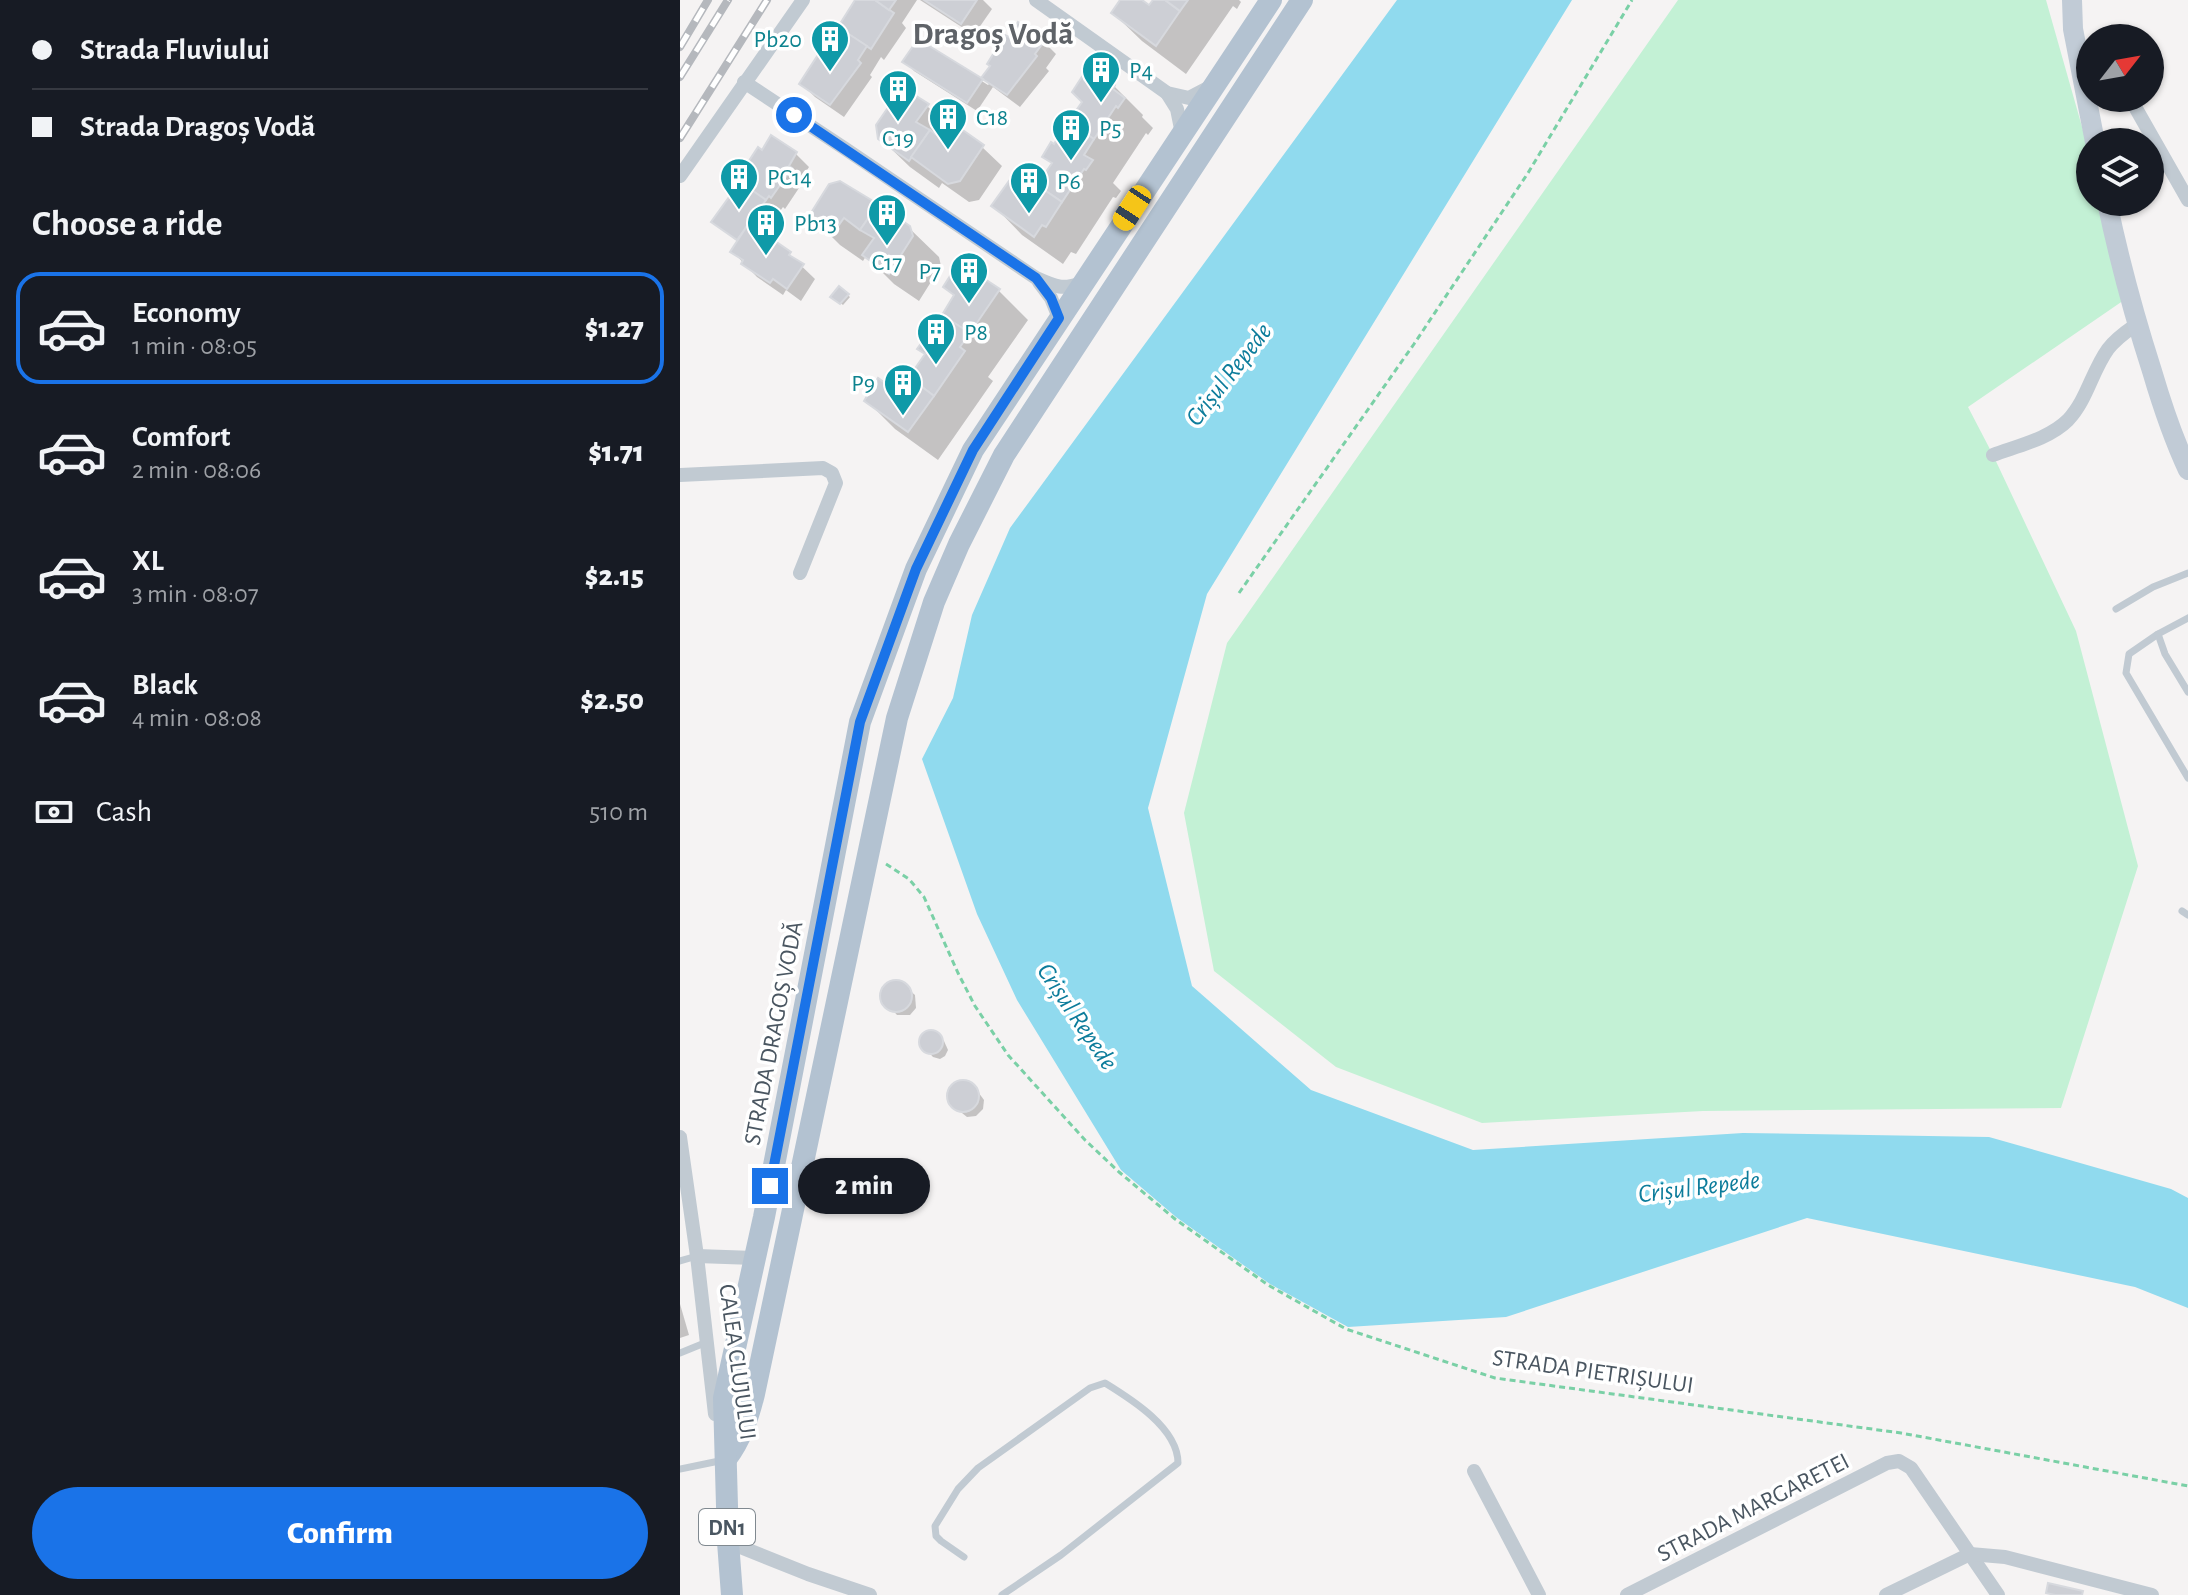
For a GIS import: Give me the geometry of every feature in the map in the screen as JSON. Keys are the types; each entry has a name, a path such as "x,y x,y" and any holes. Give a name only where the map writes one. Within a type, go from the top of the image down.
{"main road":[{"name":"STRADA DRAGOȘ VODĂ","path":"726,1459 724,1398 764,1217 860,722 916,569 973,450 1271,0"},
{"path":"726,1459 737,1445 754,1394 897,718 938,592 1004,455 1302,0"},
{"path":"764,1217 768,1227 774,1231 787,1228"},
{"path":"754,1258 769,1265 770,1276 748,1369 754,1394"},
{"name":"CALEA CLUJULUI","path":"726,1459 732,1595"}],"street":[{"path":"680,176 803,0"},
{"path":"1036,0 1167,93 1189,98 1215,84"},
{"path":"2072,0 2073,29 2092,128"},
{"path":"2073,29 2076,32"},
{"path":"744,82 1036,278 1058,288 1083,283"},
{"path":"1167,93 1177,109 1182,134"},
{"path":"2138,112 2188,200"},
{"path":"2110,216 2137,324 2170,428 2188,470"},
{"path":"1036,278 1051,298 1059,318"},
{"path":"1993,455 2040,438 2066,422 2083,400 2107,351 2117,338 2137,324"},
{"path":"680,475 823,468 832,473 836,483 800,573"},
{"name":"CALEA CLUJULUI","path":"680,1137 716,1421 726,1459"},
{"path":"697,1256 754,1258"},
{"name":"STRADA MARGARETEI","path":"1627,1595 1887,1463 1899,1461 1911,1468 1970,1554"},
{"path":"1474,1471 1539,1595"},
{"path":"728,1542 870,1595"},
{"path":"1970,1554 1998,1595"},
{"path":"1886,1595 1970,1554 2005,1557 2152,1595"}],"lane":[{"path":"2116,609 2153,587 2188,573"},
{"path":"2188,618 2129,654 2126,673 2188,778"},
{"path":"2158,634 2165,654 2188,692"},
{"path":"680,1261 697,1256"},
{"path":"680,1353 707,1342"},
{"path":"964,1557 936,1536 935,1526 958,1489 978,1468 1090,1388 1105,1383 1152,1417 1168,1434 1178,1454 1178,1463 1061,1555 1002,1595"},
{"path":"680,1468 726,1459"}],"path":[{"path":"1239,593 1414,344 1528,173 1632,0"},
{"name":"STRADA PIETRIȘULUI","path":"869,853 909,879 924,897 975,1006 1008,1055 1085,1140 1175,1219 1268,1285 1346,1329 1495,1378 1901,1433 2188,1486"}],"green space":[{"path":"1678,0 2046,0 2082,128 2076,128 2076,216 2107,216 2130,296 1968,407 2076,631 2138,866 2061,1108 1703,1111 1482,1123 1336,1067 1214,971 1184,813 1227,643"}],"water":[{"name":"Crișul Repede","path":"1397,0 1572,0 1207,594 1148,808 1192,986 1311,1090 1473,1150 1743,1133 1989,1137 2171,1189 2188,1198 2188,1308 2135,1287 1807,1218 1506,1317 1348,1327 1270,1284 1176,1217 1121,1170 1017,1000 977,914 922,759 953,698 972,615 1010,528"}],"building":[{"path":"855,0 875,0 894,13 871,49 838,27"},
{"path":"875,0 896,0 889,10"},
{"path":"924,0 977,0 961,24"},
{"path":"1120,0 1142,0 1149,5 1153,0 1165,0 1180,11 1156,46 1111,13"},
{"path":"1165,0 1188,0 1180,11"},
{"path":"1018,22 1045,40 1035,54 1037,56 1007,95 981,78 1005,35 1009,37"},
{"name":"Pb20","path":"841,29 867,46 858,60 861,63 830,105 799,84 827,41 831,44"},
{"path":"918,39 983,79 967,103 902,62"},
{"name":"P4","path":"1089,66 1115,85 1113,89 1125,98 1094,139 1068,122 1082,102 1072,92"},
{"name":"C19","path":"902,87 929,104 916,122 930,130 909,161 878,139 876,125"},
{"name":"P5","path":"1068,122 1094,139 1084,155 1093,160 1062,202 1037,185 1052,163 1042,157"},
{"name":"C18","path":"957,126 984,145 960,181 948,184 911,157 930,130 946,142"},
{"path":"771,135 797,152 789,166 792,168 771,198 769,196 766,200 740,182 743,178 739,176 758,147 762,150"},
{"path":"840,181 878,204 860,230 844,218 833,233 809,216 829,184"},
{"name":"P6","path":"1009,181 1030,196 1037,185 1062,202 1046,227 1042,225 1034,237 991,206"},
{"name":"PC14","path":"740,182 766,200 737,240 711,222"},
{"name":"C17","path":"878,204 910,226 913,236 889,274 862,255 874,238 860,230"},
{"name":"Pb13","path":"747,226 760,235 762,232 804,264 787,289 773,279 770,283 741,264 743,260 730,252"},
{"name":"P7","path":"959,262 1000,289 970,333 942,315 954,295 943,287"},
{"path":"839,286 849,294 840,304 830,297"},
{"name":"P8","path":"942,315 970,333 960,347 965,351 934,396 909,377 925,354 917,349"},
{"name":"P9","path":"909,377 934,396 908,432 864,401 878,378 898,392"},
{"path":"896,980 907,985 912,996 907,1007 896,1012 885,1007 880,996 885,985"},
{"path":"931,1030 939,1034 943,1042 939,1050 931,1054 923,1050 919,1042 923,1034"},
{"path":"963,1080 974,1085 979,1096 974,1107 963,1112 952,1107 947,1096 952,1085"},
{"path":"2048,1583 2083,1591 2082,1595 2046,1593"}],"railway":[{"path":"680,47 708,0"},
{"path":"680,77 728,0"},
{"path":"680,138 767,0"}],"place":[{"name":"Pb20","path":"830,73"},
{"name":"P4","path":"1101,104"},
{"name":"C19","path":"898,123"},
{"name":"C18","path":"948,151"},
{"name":"P5","path":"1071,162"},
{"name":"PC14","path":"739,211"},
{"name":"P6","path":"1029,215"},
{"name":"C17","path":"887,247"},
{"name":"Pb13","path":"766,257"},
{"name":"P7","path":"969,305"},
{"name":"P8","path":"936,366"},
{"name":"P9","path":"903,417"}],"district":[{"name":"Dragoș Vodă","path":"993,33"}],"route":[{"path":"770,1186 860,722 934,528 973,450 1059,318 1051,298 1036,278 794,115"}]}
